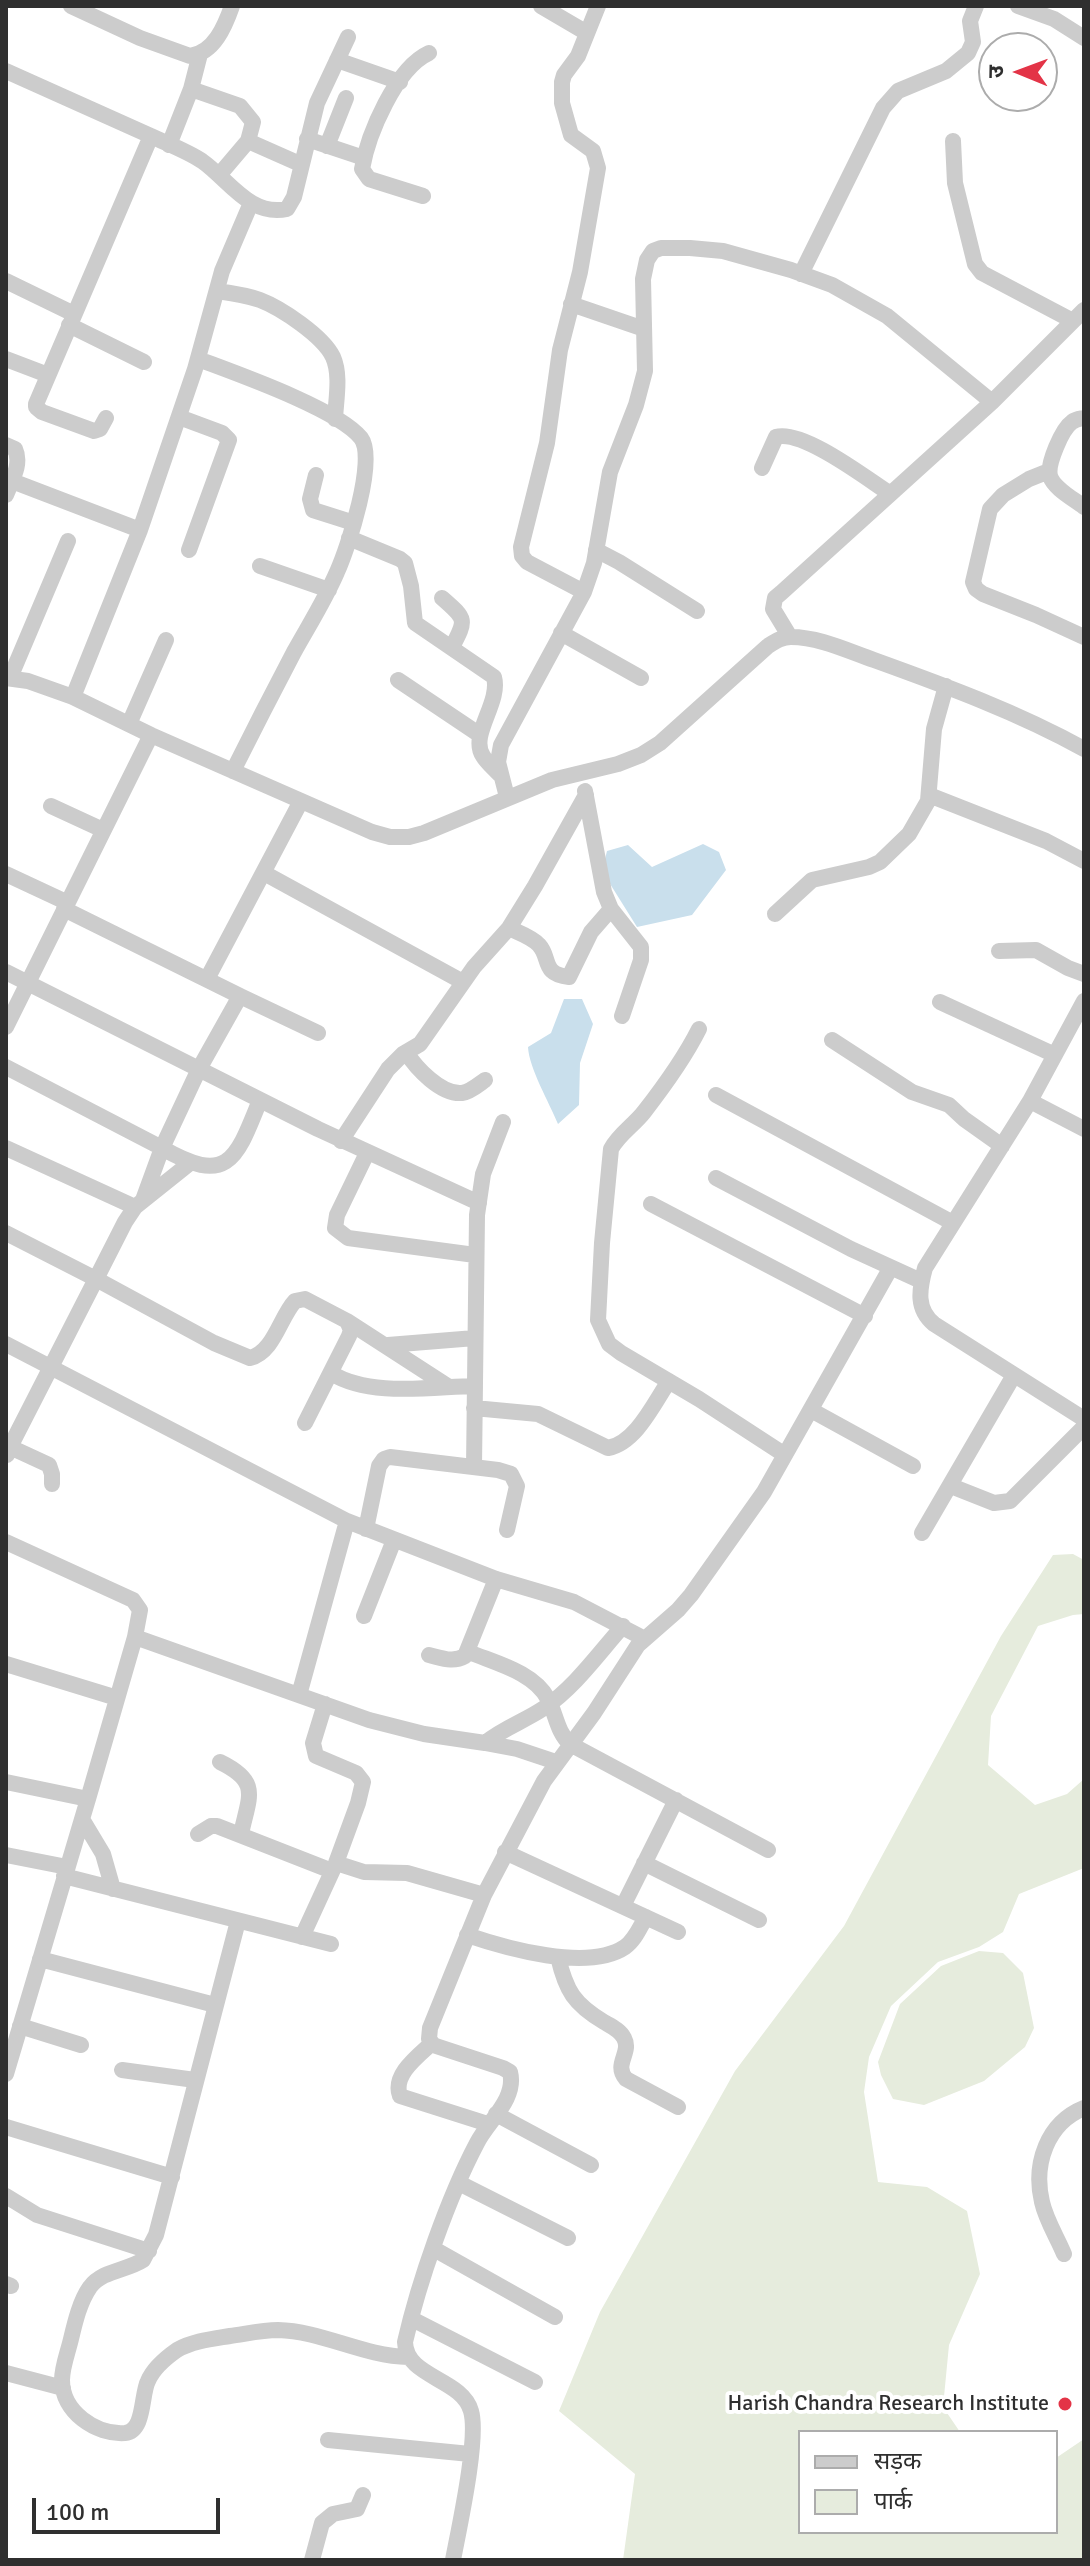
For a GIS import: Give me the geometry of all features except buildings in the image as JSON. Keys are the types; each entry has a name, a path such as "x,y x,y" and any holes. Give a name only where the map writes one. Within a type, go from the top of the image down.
{"street":[{"path":"71,6 182,54 200,54 208,49 232,6"},
{"path":"584,592 527,562 522,556 521,547 547,443 560,350 580,272 598,168 593,151 571,135 562,103 562,82 578,56 598,6"},
{"path":"801,274 883,108 898,91 946,71 968,53 973,42 970,21 976,6"},
{"path":"1018,6 1054,19 1084,38"},
{"path":"547,7 587,33"},
{"path":"6,71 199,159 251,203 264,210 287,209 294,197 317,103 348,37"},
{"path":"423,196 369,179 362,169 380,117 400,82 416,60 429,53"},
{"path":"169,145 191,89 200,54"},
{"path":"337,60 400,82"},
{"path":"191,89 247,112 253,122 248,141 220,174"},
{"path":"327,146 346,98"},
{"path":"106,418 100,429 94,431 42,412 36,404 151,136"},
{"path":"307,139 364,158"},
{"path":"248,141 300,164"},
{"path":"790,637 775,614 775,598 992,402 1079,316 982,273 975,264 955,183 953,141"},
{"path":"73,697 140,530 198,359 222,271 251,203"},
{"path":"507,797 498,762 501,745 584,592 596,550 610,472 636,405 645,371 643,279 647,260 653,251 690,248 723,251 832,285 887,316 992,402"},
{"path":"6,281 144,362"},
{"path":"217,291 263,301 297,322 326,346 337,373 335,419"},
{"path":"571,304 644,329"},
{"path":"6,359 48,375"},
{"path":"198,359 254,380 335,419 363,440 367,452 352,530 329,590 233,771"},
{"path":"179,417 222,433 229,440 189,550"},
{"path":"1084,418 1068,426 1054,452 1049,471 1055,484 1084,507"},
{"path":"762,468 776,437 788,435 844,464 889,493"},
{"path":"6,445 18,454 9,488 140,530"},
{"path":"1049,471 1003,495 990,509 973,582 983,594 1084,637"},
{"path":"316,475 310,499 313,510 405,563 415,623 494,677 496,694 479,744 483,758 502,776"},
{"path":"68,541 8,678 28,681 73,697 151,735 372,832 390,837 409,837 552,780 587,773 641,755 660,743 768,646 778,639 790,637 827,644 946,686 1044,727 1084,749"},
{"path":"596,550 697,611"},
{"path":"260,566 329,590"},
{"path":"442,598 462,616 463,621 452,647"},
{"path":"561,633 641,678"},
{"path":"129,724 166,640"},
{"path":"398,680 480,735"},
{"path":"775,914 812,880 869,867 892,853 921,817 929,795 934,729 946,686"},
{"path":"6,1027 151,735"},
{"path":"587,773 586,795 599,868 611,909 641,947 641,960 622,1016"},
{"path":"341,1141 388,1069 420,1044 463,982 509,928 586,795"},
{"path":"929,795 1046,841 1084,861"},
{"path":"207,979 301,801"},
{"path":"51,806 103,830"},
{"path":"264,873 463,982"},
{"path":"6,874 240,996 318,1033"},
{"path":"509,928 538,943 549,968 569,977 591,932 611,909"},
{"path":"999,951 1036,950 1084,974"},
{"path":"6,972 341,1141 479,1203"},
{"path":"139,1204 199,1069 240,996"},
{"path":"1084,1001 1030,1101 925,1268 921,1281 921,1309 926,1318 1084,1419"},
{"path":"940,1002 1055,1055"},
{"path":"699,1029 671,1078 611,1149 598,1308 602,1333 609,1344 621,1353 785,1455"},
{"path":"832,1040 912,1092 949,1105 1002,1146"},
{"path":"406,1052 421,1071 452,1092 468,1091 485,1080"},
{"path":"6,1067 190,1163 213,1167 232,1159 260,1100"},
{"path":"716,1095 953,1223"},
{"path":"1030,1101 1084,1129"},
{"path":"474,1467 475,1255 479,1203 488,1157 503,1122"},
{"path":"6,1148 139,1204"},
{"path":"367,1153 337,1215 335,1228 339,1233 348,1238 475,1255"},
{"path":"52,1484 49,1465 7,1449 53,1368 125,1222 139,1204 190,1163"},
{"path":"716,1178 890,1269 921,1281"},
{"path":"651,1204 865,1316"},
{"path":"6,1233 214,1343 250,1358 261,1354 268,1346 295,1301 305,1299 388,1345 449,1387"},
{"path":"408,2357 405,2342 434,2249 459,2183 511,2088 510,2072 503,2068 440,2050 432,2043 430,2028 484,1895 526,1810 556,1762 594,1713 627,1660 691,1595 764,1492 890,1269"},
{"path":"305,1423 349,1336 351,1330 347,1321"},
{"path":"388,1345 475,1338"},
{"path":"6,1344 347,1521 496,1579 574,1602 645,1639"},
{"path":"331,1373 358,1386 474,1386"},
{"path":"922,1533 1014,1375"},
{"path":"474,1408 538,1414 608,1448 616,1447 630,1436 669,1381"},
{"path":"811,1410 913,1466"},
{"path":"951,1486 994,1503 1010,1501 1084,1427"},
{"path":"366,1529 379,1466 390,1457 506,1471 515,1479 517,1486 507,1530"},
{"path":"299,1695 347,1521"},
{"path":"364,1616 394,1540"},
{"path":"6,1542 133,1600 140,1610 135,1637 6,2074"},
{"path":"429,1655 459,1660 469,1652 496,1579"},
{"path":"485,1743 498,1732 550,1703 623,1626"},
{"path":"135,1637 394,1727 517,1749 556,1762"},
{"path":"469,1652 527,1677 540,1686 561,1733 570,1744 768,1850"},
{"path":"6,1664 117,1698"},
{"path":"302,1937 334,1867 363,1782 356,1773 316,1756 313,1743 325,1704"},
{"path":"220,1762 243,1775 249,1788 241,1834"},
{"path":"6,1782 88,1799"},
{"path":"623,1906 676,1800"},
{"path":"82,1819 103,1854 113,1889"},
{"path":"198,1834 211,1826 334,1867 364,1872 407,1873 484,1895"},
{"path":"505,1852 678,1932"},
{"path":"6,1855 113,1889 331,1944"},
{"path":"644,1863 759,1920"},
{"path":"467,1935 519,1951 558,1957 615,1952 635,1937 646,1917"},
{"path":"238,1921 172,2177 149,2251 137,2263 105,2275 91,2285 73,2330 62,2378 63,2388 77,2416 85,2423 126,2433 136,2426 142,2395 155,2370 174,2352 205,2340 280,2330 370,2353 408,2357 468,2403 473,2424 453,2560"},
{"path":"558,1957 569,1992 577,2003 624,2038 626,2049 620,2064 621,2074 678,2107"},
{"path":"40,1959 215,2005"},
{"path":"20,2026 81,2045"},
{"path":"432,2043 400,2077 400,2096 492,2119 591,2165"},
{"path":"122,2070 195,2080"},
{"path":"1064,2254 1043,2204 1039,2182 1041,2162 1048,2140 1060,2122 1084,2108"},
{"path":"6,2127 172,2177"},
{"path":"459,2183 568,2238"},
{"path":"6,2196 37,2215 149,2251"},
{"path":"434,2249 555,2317"},
{"path":"412,2319 535,2382"},
{"path":"6,2373 63,2388"},
{"path":"328,2440 470,2454"},
{"path":"312,2560 322,2523 333,2514 357,2509 363,2495"}],"green space":[{"path":"1073,1554 1084,1560 1084,1614 1038,1626 991,1716 988,1765 1035,1805 1067,1794 1084,1779 1084,1868 1019,1894 1003,1932 979,1947 938,1962 891,2006 869,2057 864,2092 878,2182 927,2187 967,2211 980,2274 949,2345 943,2407 959,2430 798,2430 798,2534 1058,2534 1058,2457 1084,2439 1084,2560 623,2560 635,2474 559,2411 600,2312 735,2071 844,1926 1001,1636 1053,1555"},
{"path":"979,1951 1003,1953 1023,1973 1034,2028 1025,2047 984,2081 924,2105 893,2099 878,2062 900,2004 941,1966"}],"water":[{"path":"703,844 719,852 726,870 692,915 637,927 602,871 607,851 628,845 652,867"},
{"path":"564,999 582,999 593,1024 580,1063 579,1105 558,1124 536,1075 528,1047 551,1033"}],"place":[{"name":"Harish Chandra Research Institute","path":"1065,2404"}]}
